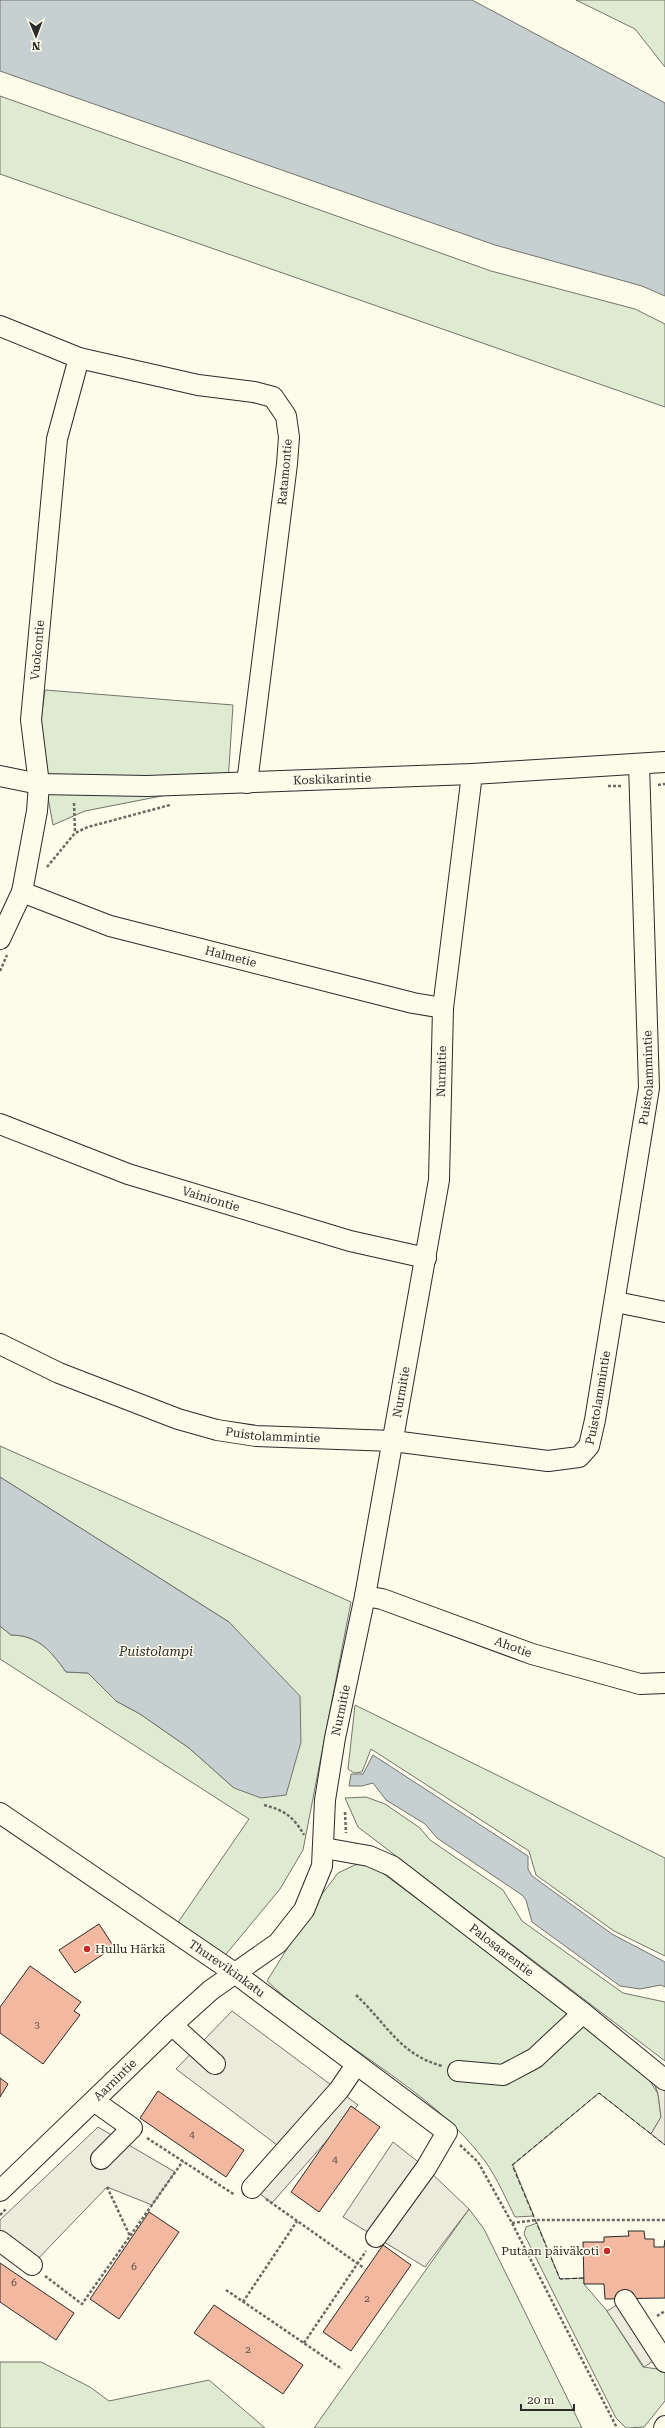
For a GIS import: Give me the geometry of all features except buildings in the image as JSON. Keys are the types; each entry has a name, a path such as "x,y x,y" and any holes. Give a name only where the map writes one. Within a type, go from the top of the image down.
{"street":[{"name":"Ratamontie","path":"0,326 79,358 198,385 254,392 273,397 286,416 289,437 287,464 247,783"},
{"name":"Vuokontie","path":"5,945 29,894 39,784 31,720 57,439 79,358"},
{"name":"Koskikarintie","path":"0,776 39,784 147,786 472,774 665,762"},
{"name":"Puistolammintie","path":"0,1344 60,1373 178,1419 217,1430 256,1436 393,1441 548,1461 579,1457 588,1446 595,1420 616,1302 649,1088 639,764"},
{"name":"Nurmitie","path":"236,1974 278,1943 304,1910 322,1866 325,1800 365,1596 439,1180 443,1008 472,774"},
{"name":"Halmetie","path":"29,894 110,926 413,1002 443,1008"},
{"name":"Vainiontie","path":"0,1124 128,1174 350,1241 426,1258"},
{"path":"616,1302 665,1312"},
{"name":"Ahotie","path":"365,1596 382,1600 532,1654 640,1684 652,1685 665,1683"},
{"name":"Thurevikinkatu","path":"0,1813 236,1974 447,2132"},
{"name":"Palosaarentie","path":"324,1848 369,1856 392,1866 583,2012 665,2080"},
{"name":"Aarnintie","path":"0,2191 172,2025 211,1990 236,1974"},
{"path":"458,2071 502,2075 535,2058 583,2012"},
{"path":"172,2025 214,2064"},
{"path":"252,2188 339,2090 356,2065"},
{"path":"94,2101 132,2128 101,2159"},
{"path":"376,2237 426,2168 447,2132"},
{"path":"0,2241 32,2265"},
{"path":"625,2300 665,2362"}],"path":[{"path":"605,786 665,784"},
{"path":"74,785 75,833"},
{"path":"29,894 48,865 75,833 172,804"},
{"path":"0,971 5,945"},
{"path":"356,1995 375,2013 401,2045 422,2061 458,2071"},
{"path":"447,2132 478,2162 512,2223 617,2428"},
{"path":"32,2265 82,2304 183,2161"},
{"path":"107,2187 130,2237"},
{"path":"512,2223 536,2220 665,2220"},
{"path":"243,2302 297,2221"},
{"path":"304,2343 376,2237"},
{"path":"226,2290 342,2369"}],"green space":[{"path":"576,0 665,0 665,67 635,29"},
{"path":"0,96 491,271 635,309 665,324 665,407 0,174"},
{"path":"45,690 233,705 228,783 85,811 53,825 38,742"},
{"path":"0,1446 351,1602 303,1850 280,1889 217,1965 170,1934 249,1819 0,1659 0,1626 11,1635 29,1638 36,1641 55,1657 66,1672 88,1673 116,1701 140,1714 189,1748 234,1788 229,1622 0,1477"},
{"path":"355,1705 665,1858 665,1956 614,1931 536,1875 529,1851 371,1749 362,1772 354,1773 348,1769"},
{"path":"366,1797 385,1804 420,1828 430,1840 503,1890 522,1921 623,1993 665,2002 665,2061 358,1827 345,1798"},
{"path":"369,1863 455,1927 647,2076 658,2094 661,2117 651,2134 599,2093 513,2165 534,2216 515,2217 485,2161 462,2134 437,2110 380,2067 321,2026 267,1981 316,1902 338,1873 355,1865"},
{"path":"469,2209 484,2229 582,2428 314,2428"},
{"path":"537,2223 560,2279 584,2278 584,2284 607,2311 643,2367 665,2370 665,2401 644,2427 626,2428 616,2418 524,2234 526,2227"},
{"path":"0,2362 41,2362 90,2387 109,2401 209,2380 265,2428 0,2428"}],"shaded area":[{"path":"232,2011 358,2105 272,2203 252,2188 285,2151 176,2069"},
{"path":"648,2066 665,2080 665,2145 651,2134 661,2117 658,2094"},
{"path":"98,2127 175,2172 152,2205 107,2187 32,2265 0,2241 0,2220"},
{"path":"393,2142 426,2168 469,2209 425,2267 343,2217"},
{"path":"625,2300 661,2356 644,2367 607,2311"}],"water":[{"path":"0,0 472,0 665,103 665,296 642,286 495,245 0,71"},
{"name":"Puistolampi","path":"0,1477 229,1622 300,1696 301,1742 286,1795 261,1798 234,1788 189,1748 140,1714 116,1701 88,1673 66,1672 55,1657 36,1641 29,1638 11,1635 0,1626"},
{"path":"373,1755 528,1856 528,1869 532,1876 612,1934 665,1962 665,1987 661,1985 640,1989 620,1986 532,1922 526,1900 522,1895 437,1838 425,1824 386,1800 373,1783 362,1786 349,1786 351,1774 363,1774"}],"fence":[{"path":"584,2278 560,2279 512,2165 599,2093 665,2145"}],"place":[{"name":"Hullu Härkä","path":"87,1949"},
{"name":"Putaan päiväkoti","path":"607,2251"}]}
